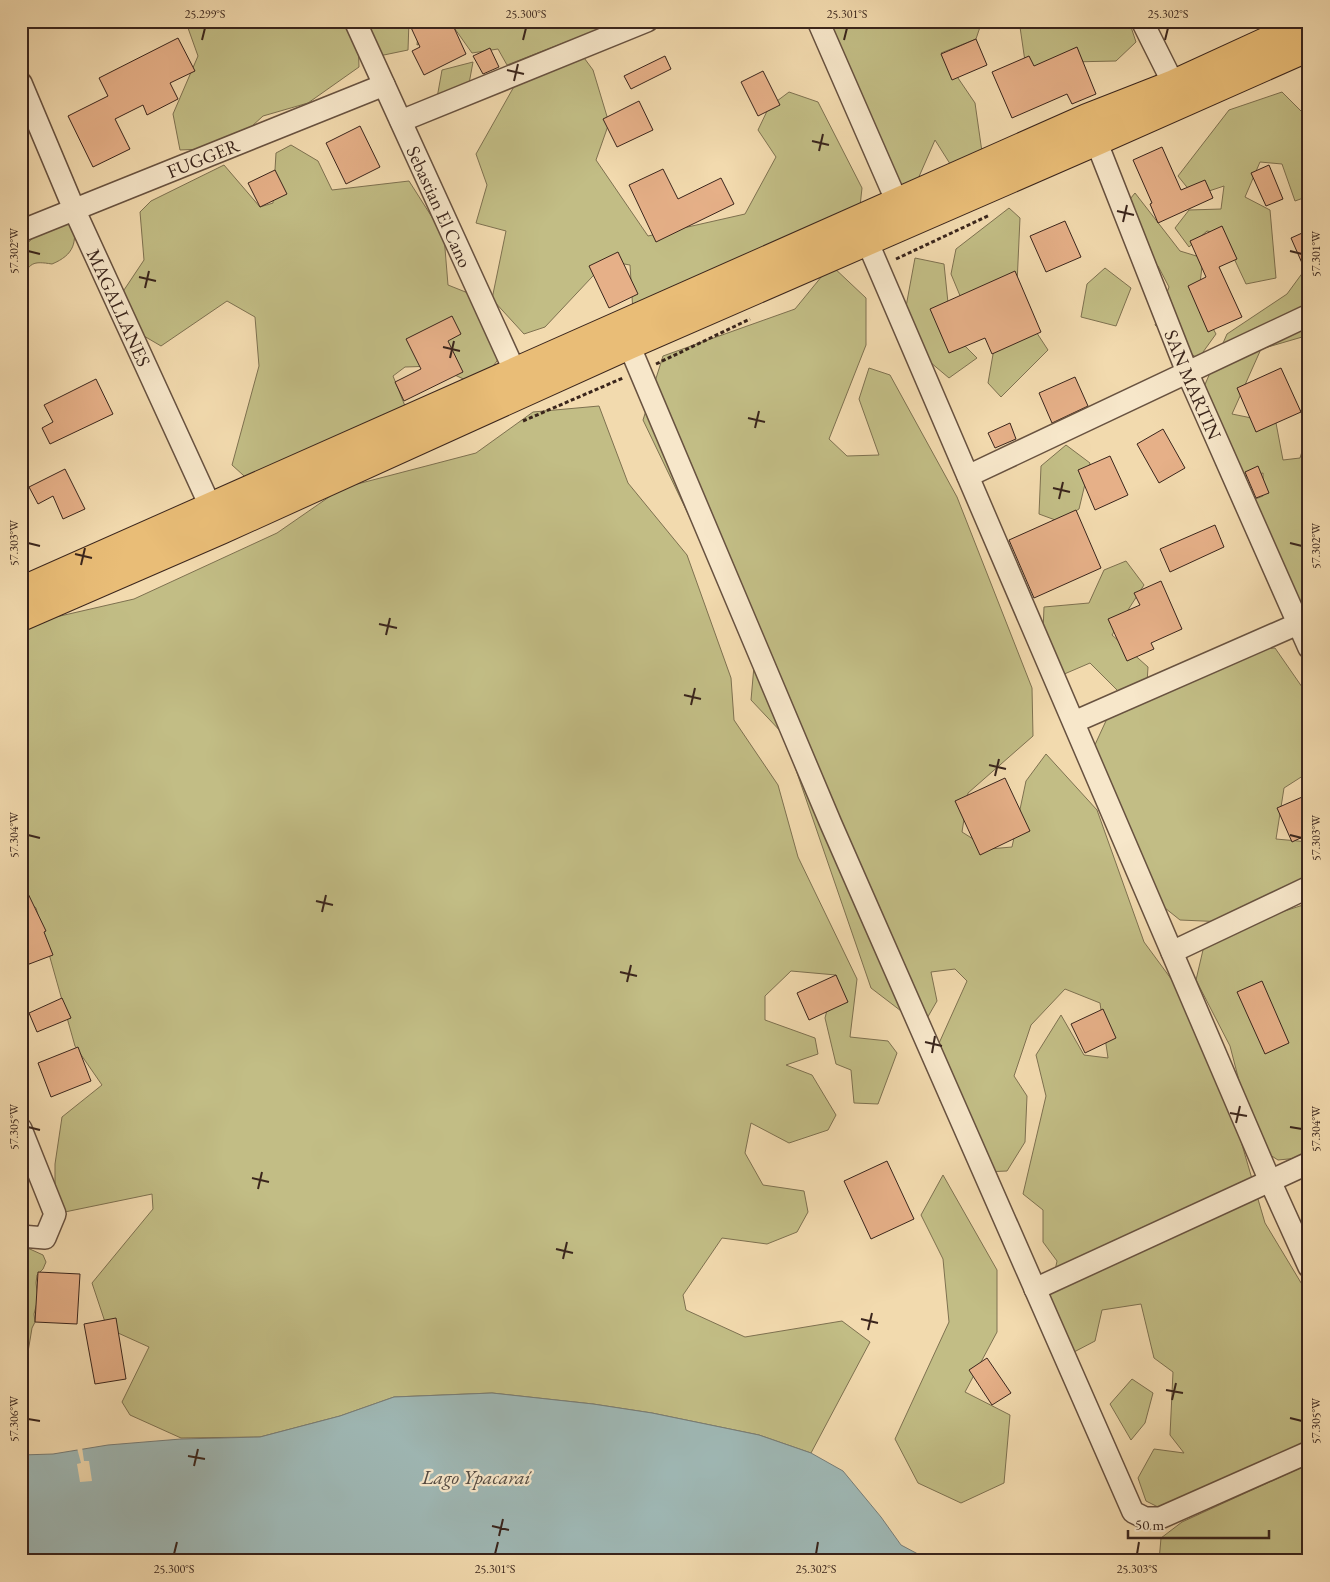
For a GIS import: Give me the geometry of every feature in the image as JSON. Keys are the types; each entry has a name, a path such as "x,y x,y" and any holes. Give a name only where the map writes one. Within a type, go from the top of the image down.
{"main road":[{"path":"520,383 629,345 867,241 1092,130 1178,93 1308,32"},
{"path":"21,617 216,518 520,383 897,202 1092,130"},
{"path":"21,591 216,518"}],"street":[{"name":"Sebastian El Cano","path":"355,21 520,383"},
{"path":"401,121 647,21"},
{"path":"818,21 897,202"},
{"path":"1142,21 1178,93"},
{"name":"MAGALLANES","path":"21,83 74,209 216,518"},
{"name":"FUGGER","path":"21,231 384,85"},
{"name":"SAN MARTIN","path":"1092,130 1186,372 1303,621 1309,648"},
{"path":"867,241 1270,1181 1309,1267"},
{"path":"968,476 1309,315"},
{"path":"629,345 831,824 1133,1512 1145,1518 1160,1518 1309,1452"},
{"path":"1074,722 1303,621"},
{"path":"1172,952 1309,887"},
{"path":"21,1129 55,1214 45,1238 21,1236"},
{"path":"1034,1289 1309,1163"}],"shaded area":[{"path":"93,21 339,21 358,36 359,67 308,103 263,116 228,148 180,150 173,114 198,56 188,28 97,27"},
{"path":"375,21 409,21 408,50 379,56 364,38"},
{"path":"423,21 604,21 602,28 507,65 498,49 472,53 455,29 417,45 419,23"},
{"path":"813,21 982,21 976,39 941,53 975,103 984,166 959,178 935,140 911,195 876,175 868,108 842,86"},
{"path":"1023,21 1129,21 1136,42 1116,61 1070,62 1027,75 1020,27"},
{"path":"579,51 593,70 609,123 596,160 648,236 745,214 776,157 758,130 769,107 789,92 818,102 862,188 858,225 633,312 630,265 607,261 545,327 524,334 492,299 506,231 476,223 487,185 476,154 516,83"},
{"path":"473,62 466,100 437,98 442,70"},
{"path":"1282,92 1309,119 1309,196 1295,201 1282,164 1260,162 1245,197 1270,210 1276,278 1246,284 1223,235 1207,231 1189,247 1175,228 1189,210 1221,209 1224,186 1194,196 1178,176 1229,110"},
{"path":"291,145 318,161 332,190 409,181 444,236 448,285 478,297 503,353 478,386 436,366 405,367 393,376 405,406 254,485 232,465 259,366 255,317 227,301 161,346 132,329 118,299 144,260 140,212 151,201 224,165 260,207 273,203 276,153"},
{"path":"1135,193 1180,251 1203,258 1198,301 1216,334 1198,359 1155,325 1169,287 1158,266 1130,256 1121,210"},
{"path":"1009,208 1020,218 1017,284 968,315 951,274 956,249"},
{"path":"72,220 74,241 70,252 52,264 32,264 21,282 21,246 25,246 42,228"},
{"path":"915,258 944,264 951,332 977,358 949,378 911,346 903,323"},
{"path":"1309,264 1309,335 1261,349 1232,414 1276,423 1283,460 1300,458 1309,429 1309,530 1306,536 1309,540 1309,600 1301,605 1243,504 1263,496 1263,473 1227,481 1196,405 1227,334 1287,294"},
{"path":"831,265 866,298 866,345 829,439 847,456 879,455 859,399 869,368 890,375 957,497 1032,688 1033,736 968,793 962,832 989,849 1012,847 1026,781 1046,754 1097,810 1144,942 1208,1029 1265,1223 1309,1296 1309,1452 1174,1515 1146,1501 1138,1478 1154,1449 1184,1453 1170,1435 1173,1372 1154,1358 1141,1304 1102,1310 1095,1341 1074,1352 1045,1318 1057,1261 1043,1242 1043,1210 1023,1194 1046,1096 1036,1055 1061,1015 1084,1055 1108,1058 1100,1003 1065,989 1031,1025 1014,1076 1027,1096 1025,1142 1007,1171 983,1172 965,1119 940,1101 931,1061 967,981 955,969 931,972 937,1001 922,1027 871,988 784,735 751,700 754,666 737,616 643,420 663,356 795,309"},
{"path":"1105,268 1131,288 1116,326 1081,317 1087,284"},
{"path":"1029,321 1048,350 1001,397 988,383 995,343"},
{"path":"599,406 628,483 687,555 731,678 734,720 778,785 798,857 857,979 850,1037 888,1041 897,1053 878,1104 854,1103 851,1070 836,1064 825,1018 836,975 791,971 765,996 765,1020 815,1038 818,1054 786,1065 812,1075 836,1115 828,1130 789,1143 751,1123 745,1153 763,1185 804,1191 808,1212 797,1232 767,1244 722,1238 683,1295 686,1310 745,1337 842,1321 870,1342 811,1453 759,1435 652,1413 593,1404 492,1393 394,1397 340,1416 260,1437 181,1438 130,1415 122,1402 149,1347 107,1328 92,1283 153,1209 152,1194 55,1214 55,1164 62,1117 102,1085 75,1046 36,908 21,893 21,625 134,599 277,533 342,488 476,453 533,412"},
{"path":"1066,445 1090,463 1079,509 1058,521 1039,514 1041,466"},
{"path":"1126,561 1144,585 1112,635 1148,667 1147,683 1118,691 1090,663 1055,678 1042,656 1044,607 1089,603 1104,570"},
{"path":"1275,648 1309,697 1309,772 1284,788 1276,839 1309,842 1309,891 1226,922 1180,920 1160,904 1093,749 1111,710 1232,652"},
{"path":"1309,903 1309,1157 1278,1160 1256,1146 1230,1046 1196,980 1206,937"},
{"path":"943,1175 997,1270 997,1332 965,1392 1010,1415 1004,1483 961,1503 918,1483 895,1439 949,1322 943,1259 921,1215"},
{"path":"21,1245 43,1255 46,1262 43,1269 37,1275 38,1299 34,1314 35,1322 32,1328 28,1352 21,1362"},
{"path":"1132,1379 1153,1393 1145,1423 1131,1440 1110,1404"},
{"path":"1309,1464 1309,1541 1306,1561 1159,1561 1161,1538 1182,1522"}],"water":[{"name":"Lago Ypacaraí","path":"492,1393 593,1404 652,1413 759,1435 811,1453 843,1471 881,1517 901,1545 931,1561 21,1561 21,1455 53,1454 108,1445 181,1439 260,1437 340,1416 394,1397"}],"pier":[{"path":"82,1447 84,1461 89,1461 92,1481 80,1482 77,1464 81,1463 77,1448"}],"building":[{"path":"408,21 451,21 466,54 424,75 412,51 420,47"},
{"path":"178,38 195,71 170,83 178,99 147,115 143,105 115,119 130,149 93,167 68,116 108,96 99,78"},
{"path":"976,39 987,65 952,80 941,54"},
{"path":"1077,47 1096,94 1072,104 1067,94 1012,118 992,72 1029,56 1034,66"},
{"path":"490,48 499,67 483,74 473,56"},
{"path":"665,56 671,69 631,89 624,76"},
{"path":"763,71 780,105 758,116 741,82"},
{"path":"639,101 653,130 617,147 603,119"},
{"path":"360,126 380,167 346,184 326,143"},
{"path":"1162,147 1181,190 1205,180 1213,198 1158,223 1150,204 1152,203 1133,160"},
{"path":"1269,165 1283,199 1266,206 1251,173"},
{"path":"663,169 678,199 721,178 734,204 656,242 629,185"},
{"path":"275,170 287,194 260,207 248,183"},
{"path":"1065,221 1081,257 1046,272 1030,236"},
{"path":"1222,226 1237,259 1219,267 1242,317 1208,332 1188,286 1206,277 1190,241"},
{"path":"1309,230 1309,279 1291,238"},
{"path":"618,252 638,294 609,308 589,266"},
{"path":"1015,271 1041,332 992,354 985,338 949,353 930,309"},
{"path":"452,316 461,334 448,341 463,372 404,401 395,382 421,369 406,339"},
{"path":"1281,368 1301,412 1256,432 1237,388"},
{"path":"1075,377 1088,406 1052,423 1039,393"},
{"path":"96,379 113,414 50,444 42,428 53,422 44,405"},
{"path":"1010,423 1016,439 995,448 988,433"},
{"path":"1163,429 1185,468 1159,483 1137,444"},
{"path":"1110,456 1128,495 1095,510 1078,470"},
{"path":"1258,466 1269,493 1256,498 1245,472"},
{"path":"65,469 85,509 63,519 53,496 38,504 29,487"},
{"path":"1076,510 1101,568 1034,598 1009,540"},
{"path":"1215,525 1224,547 1170,572 1160,549"},
{"path":"1161,581 1182,629 1151,643 1154,649 1127,661 1108,619 1140,605 1134,593"},
{"path":"1005,778 1030,831 980,855 955,801"},
{"path":"1309,794 1309,834 1292,842 1277,808"},
{"path":"21,879 46,931 44,932 53,955 24,966 21,958"},
{"path":"836,975 848,1002 809,1020 797,993"},
{"path":"1262,981 1289,1043 1265,1054 1237,992"},
{"path":"62,998 71,1018 37,1032 29,1013"},
{"path":"1103,1009 1116,1038 1085,1053 1071,1024"},
{"path":"78,1047 91,1081 51,1097 38,1063"},
{"path":"887,1161 914,1219 871,1239 844,1181"},
{"path":"38,1272 80,1274 77,1324 35,1322"},
{"path":"116,1318 126,1379 95,1384 84,1324"},
{"path":"987,1358 1011,1393 992,1405 969,1370"}]}
